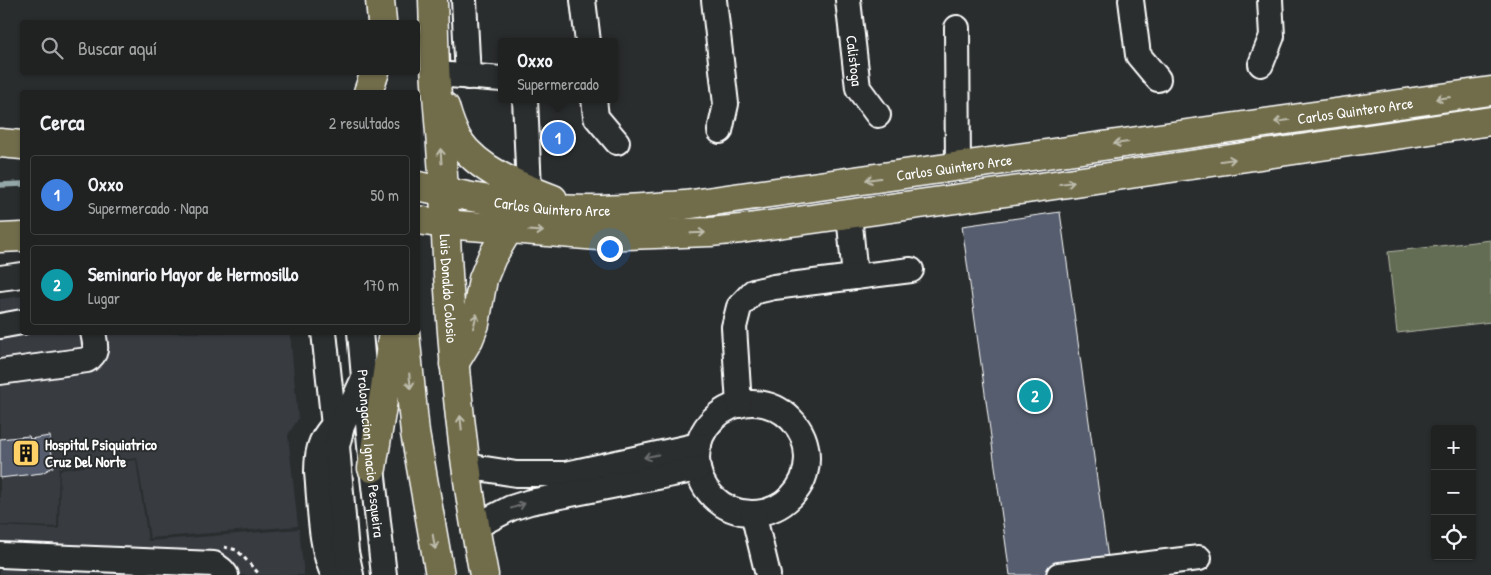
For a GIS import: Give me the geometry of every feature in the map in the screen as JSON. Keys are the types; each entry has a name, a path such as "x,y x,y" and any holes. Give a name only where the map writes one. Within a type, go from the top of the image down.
{"main road":[{"path":"380,0 382,20"},
{"name":"Luis Donaldo Colosio","path":"433,0 444,192 444,224 454,364 474,527 484,575"},
{"path":"369,90 374,75"},
{"path":"384,75 386,90"},
{"path":"436,77 450,123 458,139 474,158 493,172 529,189 588,210"},
{"name":"Carlos Quintero Arce","path":"420,186 474,198 547,208 588,210 685,205 1491,92"},
{"path":"1478,123 1466,116 1471,109 1491,103"},
{"name":"Carlos Quintero Arce","path":"420,220 508,230 599,236 710,232 1034,188 1478,123"},
{"path":"0,143 20,145"},
{"path":"921,204 947,182 958,167 992,180 1034,188"},
{"path":"454,364 469,339 475,324 483,279 492,256 508,230"},
{"path":"0,238 20,236"},
{"path":"372,468 393,335"},
{"path":"405,335 415,433 440,575"}],"street":[{"path":"464,0 468,77"},
{"path":"583,0 588,38"},
{"path":"714,0 726,104 720,131"},
{"name":"Calistoga","path":"848,0 858,88 878,115"},
{"path":"1131,0 1138,55 1158,79"},
{"path":"1261,64 1272,36 1270,0"},
{"path":"957,28 958,167"},
{"path":"436,77 498,79"},
{"path":"525,103 529,189"},
{"path":"594,103 596,117 617,142"},
{"path":"850,214 854,277"},
{"path":"739,405 734,326 739,307 753,292 774,287 911,270"},
{"path":"0,278 20,275"},
{"path":"0,326 20,322"},
{"path":"0,372 87,360 93,357 96,351 93,335"},
{"path":"324,335 346,552 351,575"},
{"name":"Prolongacion Ignacio Pesqueira","path":"360,335 384,575"},
{"path":"335,435 353,404 364,379"},
{"path":"756,403 772,407 787,415 798,428 805,443 807,460 804,476 796,491 784,503 770,510 753,513 738,512 724,506 712,496 703,484 698,469 699,446 707,427 721,413 739,405 756,403"},
{"path":"334,575 328,563 324,547 317,472 319,446 327,432 335,435"},
{"path":"474,527 511,508 530,502 567,484 699,446"},
{"path":"466,466 567,484 698,469"},
{"path":"753,513 768,575"},
{"path":"0,555 214,564 226,575"},
{"path":"1059,575 1200,558"}],"shaded area":[{"path":"20,296 20,335 290,335 298,419 288,435 298,526 150,538 137,458 59,468 57,527 0,525 0,299"},
{"path":"136,460 148,541 299,529 304,575 0,575 0,526 59,529 60,470"}],"green space":[{"path":"1491,240 1491,322 1397,333 1388,252"}],"building":[{"path":"1060,212 1109,566 1041,575 1010,575 962,226"},
{"name":"Hospital Psiquiatrico Cruz Del Norte","path":"29,436 30,439 50,436 53,467 42,473 0,478 0,439"}],"waterway":[{"path":"0,185 20,184"}],"place":[{"name":"Oxxo","path":"558,138"},
{"name":"Seminario Mayor de Hermosillo","path":"1035,396"},
{"name":"Hospital Psiquiatrico Cruz Del Norte","path":"26,453"}]}
